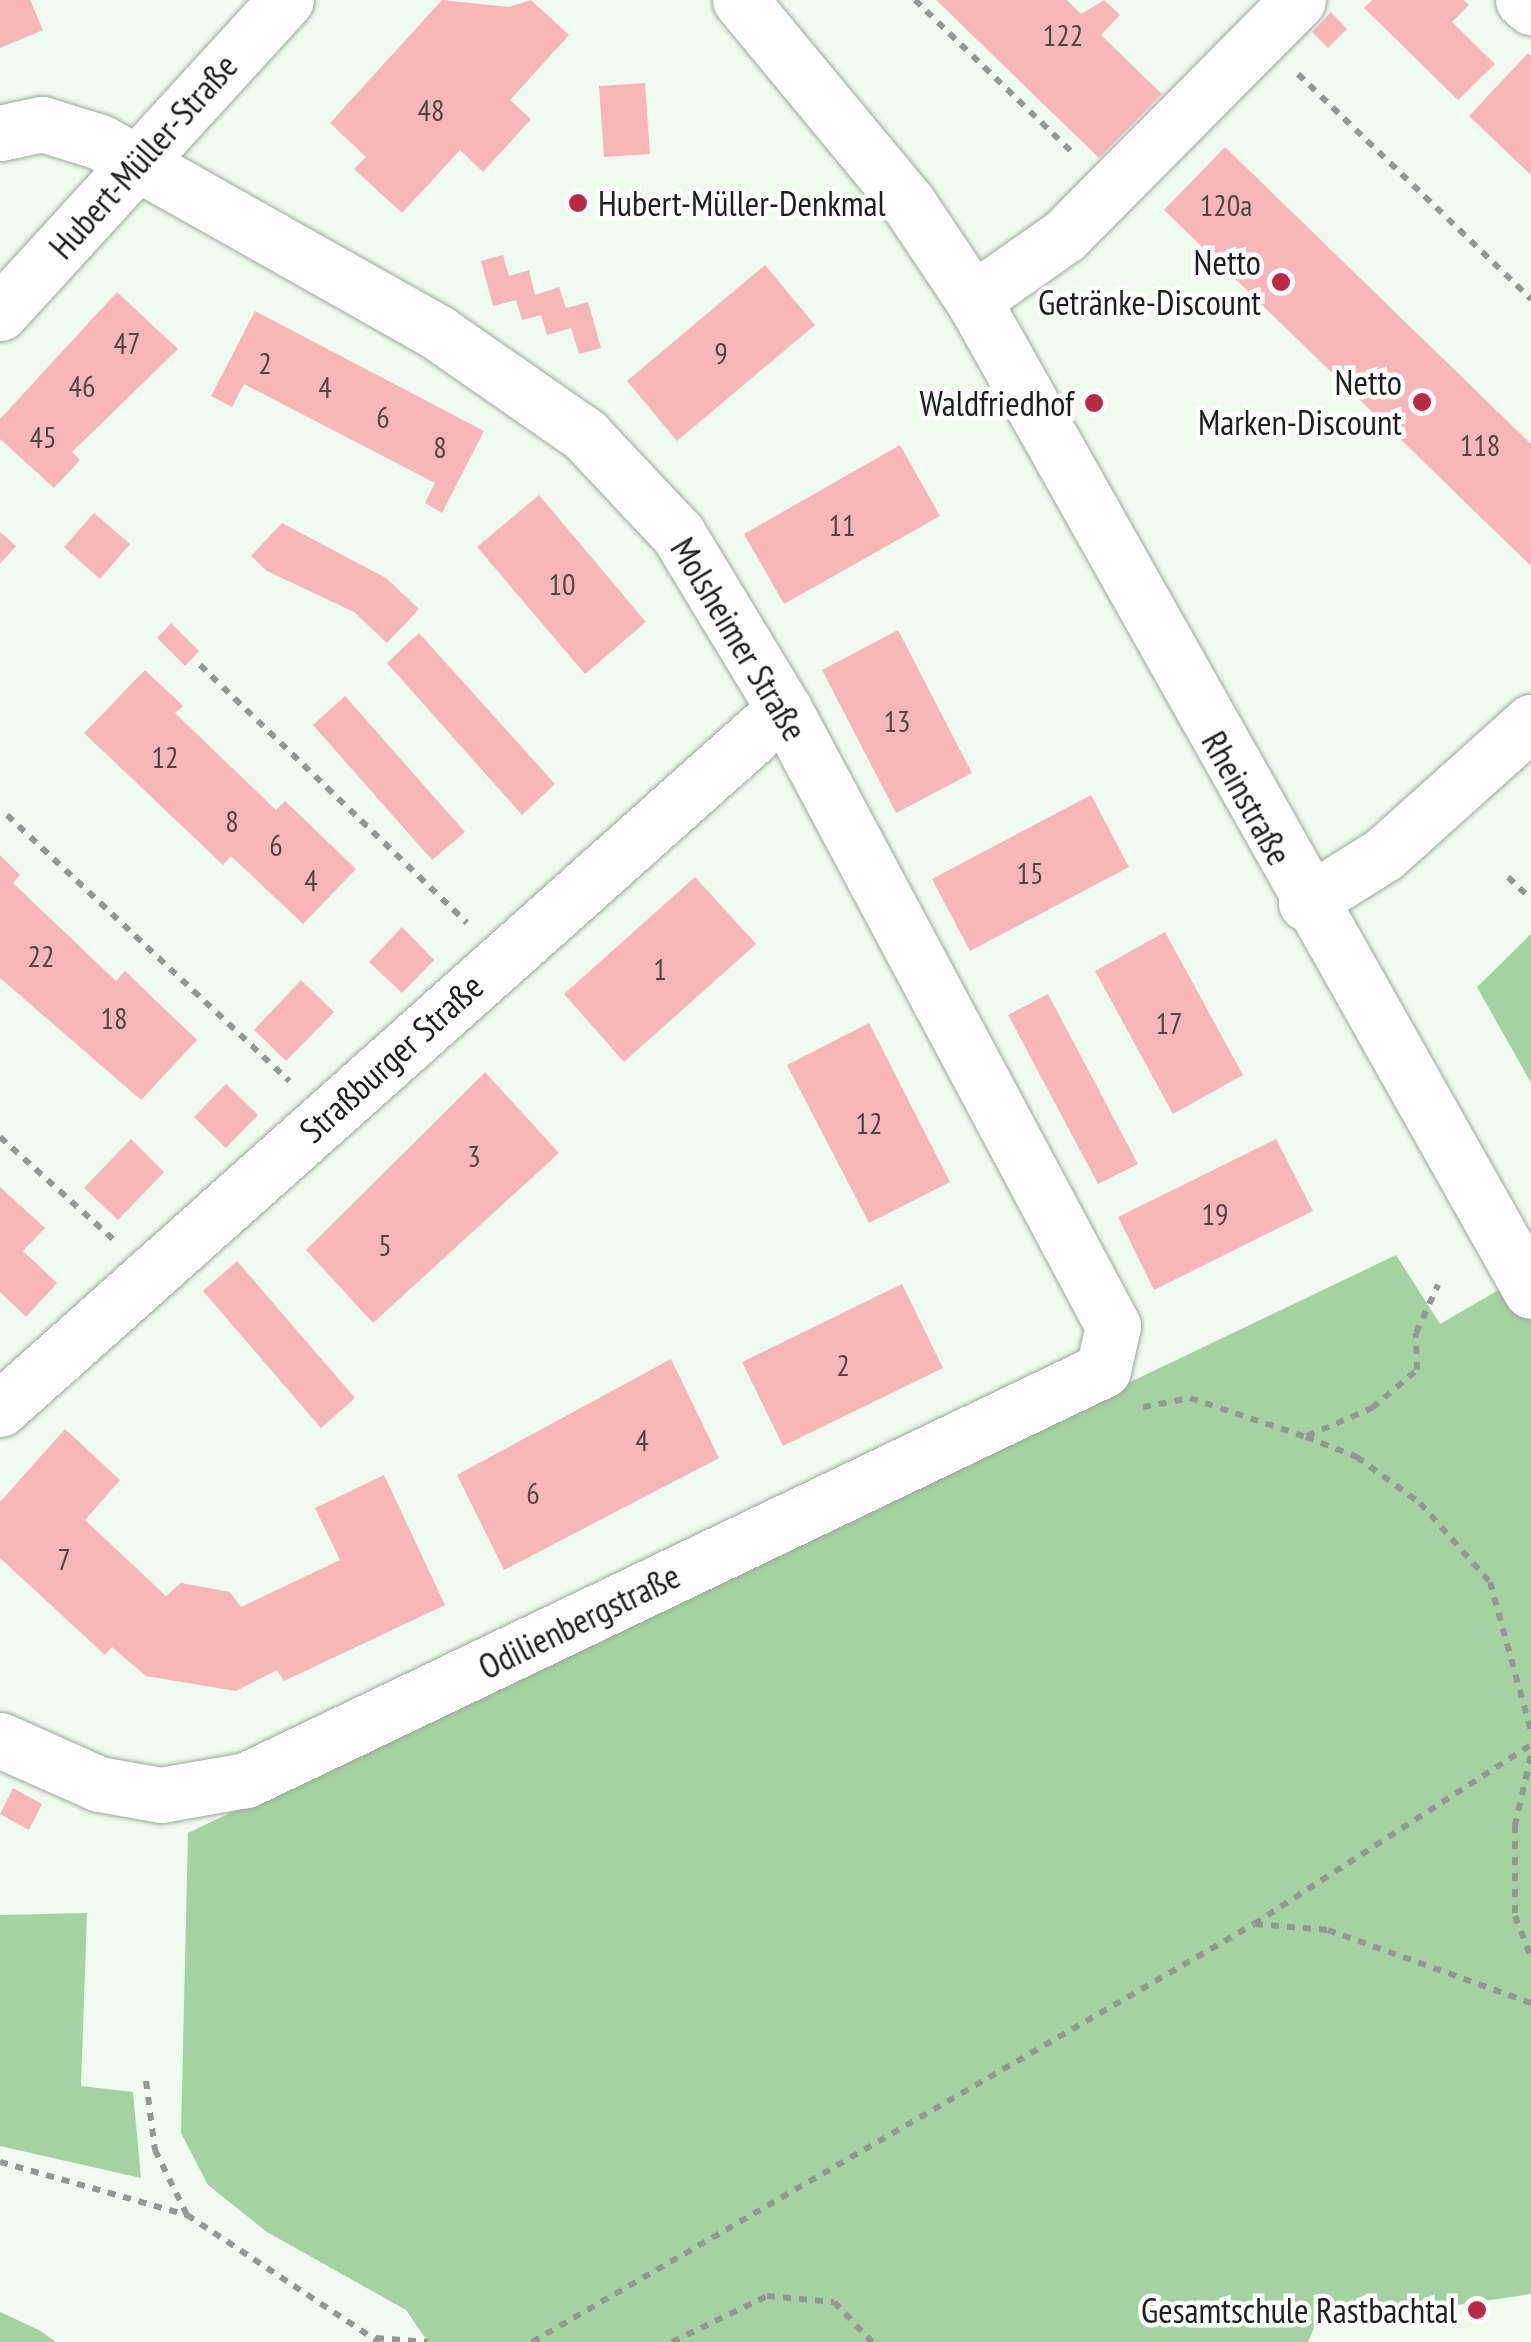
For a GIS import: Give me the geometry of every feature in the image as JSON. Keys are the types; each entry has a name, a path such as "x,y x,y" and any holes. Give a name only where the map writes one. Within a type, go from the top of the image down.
{"street":[{"name":"Hubert-Müller-Straße","path":"0,312 286,0"},
{"name":"Rheinstraße","path":"740,0 908,203 974,300 1306,903 1527,1284"},
{"path":"1523,0 1531,8"},
{"path":"974,300 1035,260 1112,190 1279,19"},
{"name":"Molsheimer Straße","path":"0,134 73,128 436,332 585,434 678,534 784,709 1108,1348"},
{"name":"Straßburger Straße","path":"0,1408 784,709"},
{"path":"1306,903 1384,854 1531,722"},
{"name":"Odilienbergstraße","path":"0,1740 98,1784 145,1793 246,1780 1108,1348"}],"path":[{"path":"915,0 1112,190"},
{"path":"1279,19 1531,298"},
{"path":"200,665 504,959"},
{"path":"7,816 326,1116"},
{"path":"1508,877 1531,899"},
{"path":"0,1136 150,1273"},
{"path":"1306,1437 1372,1408 1417,1370 1416,1333 1438,1285"},
{"path":"1108,1348 1140,1408 1190,1398 1357,1457 1468,1548 1490,1582 1531,1732"},
{"path":"532,2342 1254,1924 1531,1745"},
{"path":"1531,1756 1515,1880 1515,1916 1531,1957"},
{"path":"1254,1924 1328,1930 1531,2003"},
{"path":"146,2081 155,2150 187,2215"},
{"path":"0,2162 187,2215 377,2340 428,2342"},
{"path":"672,2342 767,2296 834,2302 872,2342"}],"green space":[{"path":"1531,934 1531,1083 1477,987"},
{"path":"1396,1255 1440,1324 1531,1271 1531,2294 1315,2326 1308,2342 428,2342 406,2310 267,2232 208,2185 181,2133 188,1833"},
{"path":"87,1913 81,2086 133,2092 141,2178 0,2146 0,1915"},
{"path":"0,2312 39,2330 56,2342 0,2342"}],"building":[{"path":"0,0 30,0 43,30 0,48"},
{"path":"442,0 509,7 531,0 569,35 510,100 531,119 483,172 460,150 402,213 354,169 366,157 330,123"},
{"path":"936,0 1067,0 1081,14 1104,0 1120,15 1101,35 1162,94 1099,158"},
{"path":"1372,0 1463,0 1469,5 1452,22 1495,64 1458,100 1364,8"},
{"path":"1331,12 1347,29 1328,48 1312,32"},
{"path":"1528,53 1531,56 1531,175 1469,116"},
{"path":"645,83 650,154 604,157 599,86"},
{"path":"1225,147 1531,444 1531,566 1164,210"},
{"path":"503,255 509,276 529,270 535,295 559,287 566,308 588,302 601,348 579,354 571,328 547,335 541,315 522,320 516,300 493,306 481,261"},
{"path":"765,265 815,325 677,441 627,381"},
{"path":"117,292 178,349 72,452 80,460 54,488 0,439 0,419"},
{"path":"255,311 484,431 442,513 425,503 435,483 244,384 232,407 211,396"},
{"path":"900,445 940,516 784,604 744,534"},
{"path":"539,495 646,622 585,674 477,547"},
{"path":"94,513 130,544 100,579 64,547"},
{"path":"282,523 386,578 419,609 387,643 354,612 267,571 251,556"},
{"path":"0,532 16,546 0,564"},
{"path":"171,623 199,651 185,666 157,638"},
{"path":"898,630 972,773 896,813 822,670"},
{"path":"419,633 555,784 522,815 387,663"},
{"path":"145,670 183,706 175,713 276,810 285,801 356,869 303,924 231,856 223,865 84,733"},
{"path":"345,696 465,832 432,860 313,725"},
{"path":"1091,795 1129,867 970,951 932,879"},
{"path":"0,855 20,875 13,883 116,981 125,971 197,1040 141,1100 0,978"},
{"path":"695,877 756,944 624,1062 564,994"},
{"path":"402,927 434,960 402,993 369,962"},
{"path":"1165,932 1243,1075 1173,1114 1095,971"},
{"path":"301,980 334,1012 286,1061 254,1030"},
{"path":"1048,994 1138,1164 1098,1184 1008,1015"},
{"path":"869,1023 950,1182 869,1223 787,1065"},
{"path":"485,1072 559,1153 373,1323 306,1250"},
{"path":"226,1084 258,1115 226,1148 194,1117"},
{"path":"131,1139 164,1172 118,1220 84,1188"},
{"path":"1276,1139 1313,1211 1154,1290 1118,1217"},
{"path":"0,1187 45,1228 23,1251 57,1283 26,1317 0,1292"},
{"path":"237,1261 355,1398 321,1428 203,1291"},
{"path":"902,1284 943,1368 783,1446 742,1362"},
{"path":"671,1359 719,1458 504,1570 457,1475"},
{"path":"65,1429 120,1480 85,1520 166,1596 181,1583 230,1592 241,1607 340,1560 315,1508 384,1475 445,1605 284,1681 277,1670 236,1691 146,1676 112,1647 105,1655 0,1558 0,1502"},
{"path":"13,1788 42,1804 29,1830 0,1814"}],"place":[{"name":"Hubert-Müller-Denkmal","path":"578,203"},
{"name":"Netto Getränke-Discount","path":"1281,282"},
{"name":"Netto Marken-Discount","path":"1422,402"},
{"name":"Waldfriedhof","path":"1094,403"},
{"name":"Gesamtschule Rastbachtal","path":"1477,2310"}]}
